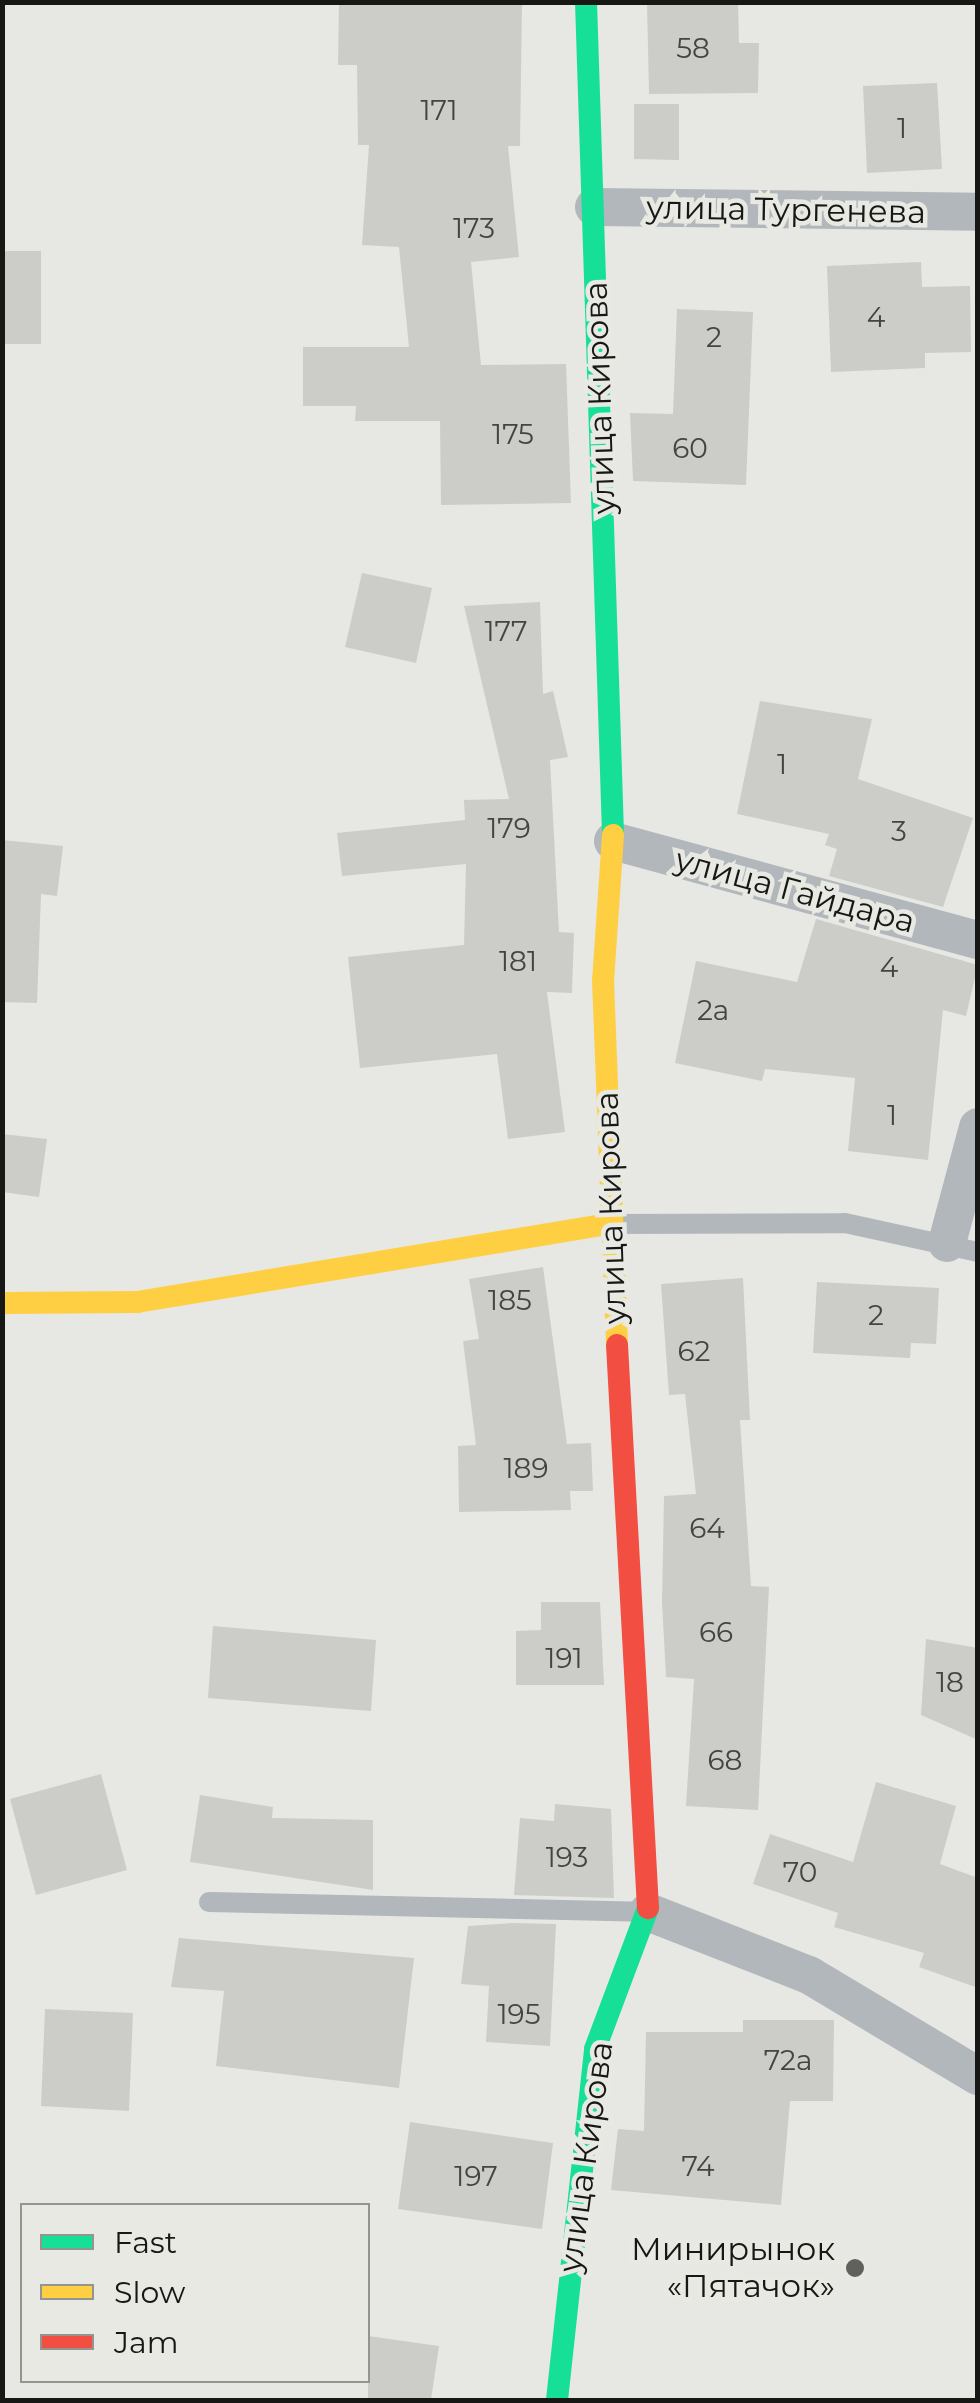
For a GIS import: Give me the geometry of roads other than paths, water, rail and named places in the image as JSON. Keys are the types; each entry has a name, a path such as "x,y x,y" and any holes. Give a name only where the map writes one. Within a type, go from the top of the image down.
{"street":[{"name":"улица Кирова","path":"557,2400 595,2049 648,1912 610,1224 603,980 614,841 586,2"},
{"name":"улица Тургенева","path":"594,207 978,212"},
{"name":"улица Гайдара","path":"614,841 978,940"},
{"path":"962,1248 978,1127"},
{"path":"2,1303 137,1302 610,1224"},
{"path":"648,1912 809,1976 978,2076"}],"lane":[{"path":"610,1224 845,1223 962,1248"},
{"path":"210,1902 648,1912"}],"place":[{"name":"Минирынок «Пятачок»","path":"855,2268"}]}
